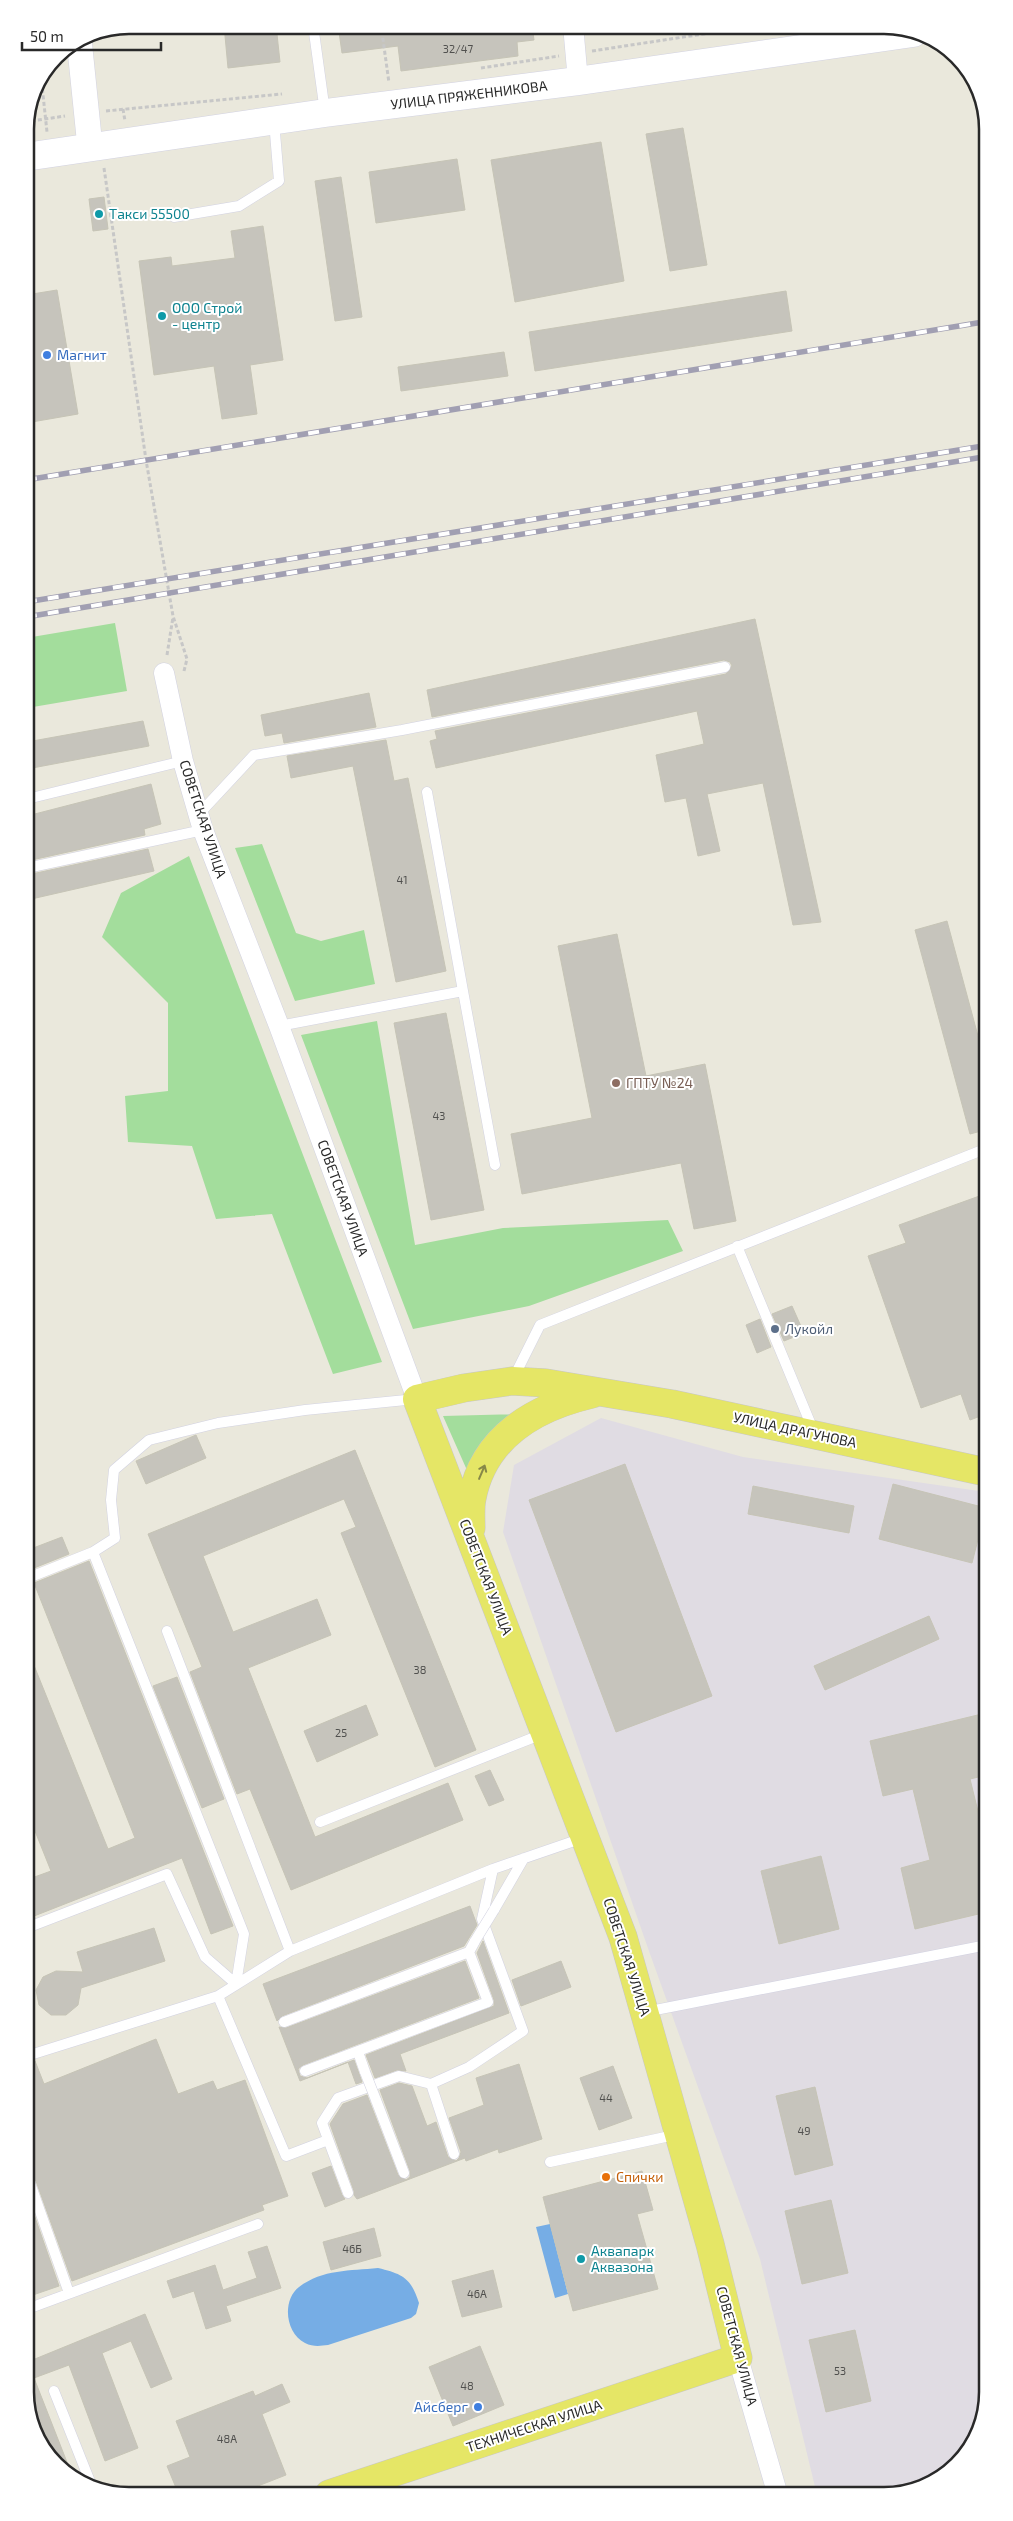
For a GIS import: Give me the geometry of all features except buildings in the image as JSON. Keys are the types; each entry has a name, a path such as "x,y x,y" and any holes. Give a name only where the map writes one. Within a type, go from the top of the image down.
{"main road":[{"name":"УЛИЦА ПРЯЖЕННИКОВА","path":"38,155 274,120 323,102 578,81 901,36"},
{"name":"УЛИЦА ДРАГУНОВА","path":"417,1399 464,1388 512,1381 546,1383 603,1391 814,1434 979,1470"},
{"path":"470,1536 472,1498 483,1467 501,1439 532,1414 562,1401 603,1391"},
{"name":"СОВЕТСКАЯ УЛИЦА","path":"417,1399 623,1937 682,2140 704,2246 738,2358"},
{"name":"ТЕХНИЧЕСКАЯ УЛИЦА","path":"350,2487 738,2358"}],"street":[{"path":"574,34 578,81"},
{"path":"80,47 90,146"},
{"name":"СОВЕТСКАЯ УЛИЦА","path":"173,676 183,761 201,822 279,1026 417,1399"},
{"name":"СОВЕТСКАЯ УЛИЦА","path":"738,2358 776,2487"}],"lane":[{"path":"314,34 323,102"},
{"path":"174,217 239,206 279,181 274,120"},
{"path":"34,866 201,822 254,755 402,730 725,667"},
{"path":"34,797 183,761"},
{"path":"427,792 495,1165"},
{"path":"279,1026 463,990"},
{"path":"512,1381 540,1325 979,1151"},
{"path":"738,1246 814,1434"},
{"path":"34,1576 93,1552 115,1538 111,1500 114,1470 149,1440 228,1421 305,1410 417,1399"},
{"path":"93,1552 244,1934 236,1984"},
{"path":"167,1631 290,1951"},
{"path":"320,1822 546,1733"},
{"path":"34,2054 218,1996 290,1951 493,1869 586,1837"},
{"path":"284,2022 469,1952 524,1858"},
{"path":"348,2193 322,2123 338,2098 398,2076 430,2084 469,2067 523,2032 482,1919 493,1869"},
{"path":"34,1925 166,1874 205,1957 236,1984"},
{"path":"644,2012 979,1947"},
{"path":"304,2072 488,2002 469,1952"},
{"path":"218,1996 286,2156 328,2140"},
{"path":"358,2052 404,2173"},
{"path":"430,2084 454,2154"},
{"path":"550,2162 682,2140"},
{"path":"682,2140 673,2150 682,2186"},
{"path":"34,2194 70,2293"},
{"path":"34,2306 258,2224"},
{"path":"54,2391 89,2479"}],"path":[{"path":"382,34 389,83"},
{"path":"478,69 702,34"},
{"path":"380,84 399,82"},
{"path":"38,155 45,119 42,90"},
{"path":"34,121 87,113 323,102"},
{"path":"90,146 106,171 146,460 173,616 187,659 173,676"},
{"path":"173,616 173,676"}],"shaded area":[{"path":"601,1418 743,1457 979,1491 979,2393 974,2423 969,2435 956,2455 942,2468 915,2482 885,2487 815,2487 760,2259 650,1954 503,1532 514,1465"}],"green space":[{"path":"115,623 127,691 34,707 34,637"},
{"path":"262,844 296,933 321,941 364,930 375,984 295,1001 235,848"},
{"path":"189,856 382,1362 333,1374 272,1214 216,1219 192,1146 128,1142 125,1096 168,1091 168,1003 102,937 121,893"},
{"path":"377,1021 415,1245 503,1228 668,1220 683,1251 529,1306 413,1329 301,1035"},
{"path":"525,1414 470,1477 443,1416"}],"water":[{"path":"550,2224 568,2294 555,2298 536,2227"},
{"path":"378,2268 400,2275 413,2288 419,2303 416,2314 411,2318 328,2345 319,2346 305,2343 293,2332 288,2316 288,2308 290,2300 299,2287 308,2281 327,2274"}],"railway":[{"path":"34,479 979,323"},
{"path":"34,601 979,447"},
{"path":"34,616 979,458"}],"place":[{"name":"Такси 55500","path":"99,214"},
{"name":"ООО Строй - центр","path":"162,316"},
{"name":"Магнит","path":"47,355"},
{"name":"ГПТУ №24","path":"616,1083"},
{"name":"Лукойл","path":"775,1329"},
{"name":"Спички","path":"606,2177"},
{"name":"Аквапарк Аквазона","path":"581,2259"},
{"name":"Айсберг","path":"478,2407"}]}
